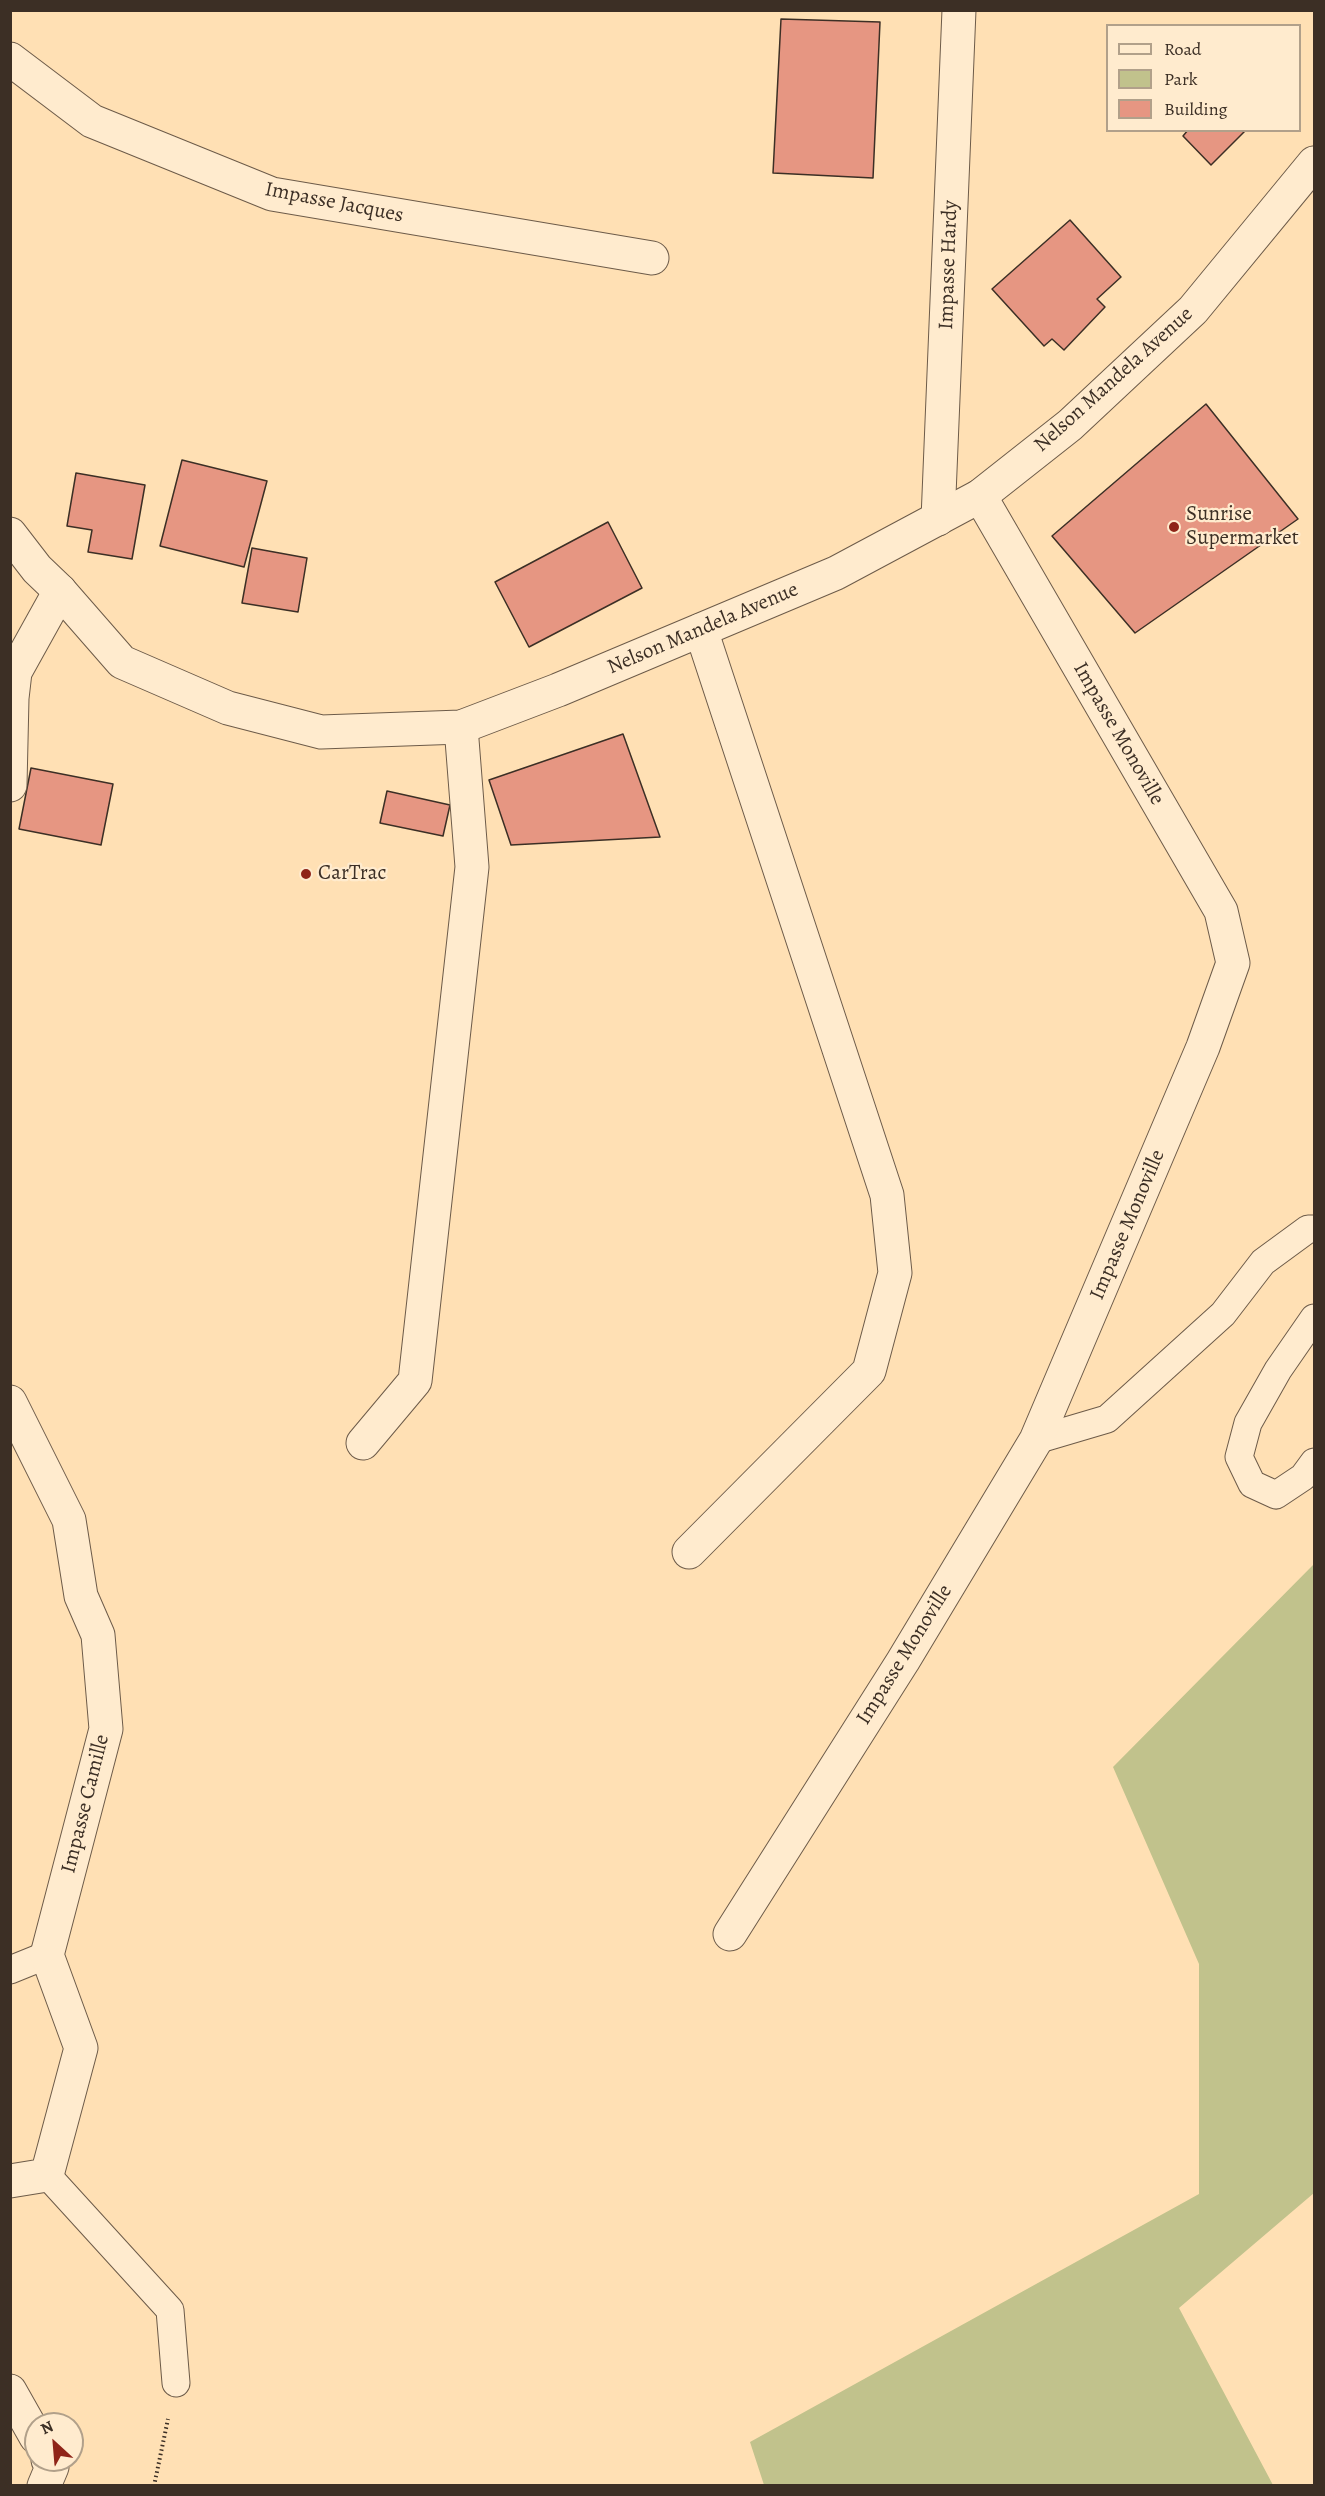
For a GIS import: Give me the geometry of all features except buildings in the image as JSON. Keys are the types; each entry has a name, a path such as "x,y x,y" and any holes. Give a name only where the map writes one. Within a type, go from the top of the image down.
{"street":[{"name":"Impasse Hardy","path":"938,519 959,10"},
{"name":"Impasse Jacques","path":"10,59 92,121 272,194 652,258"},
{"name":"Nelson Mandela Avenue","path":"10,534 38,569 122,662 228,708 321,732 461,727 558,690 836,573 980,496 1070,425 1193,310 1314,163"},
{"name":"Impasse Monoville","path":"730,1934 903,1660 1036,1440 1203,1047 1233,963 1221,911 980,496"},
{"path":"10,785 12,698 15,672 60,591"},
{"path":"689,1552 869,1371 895,1273 886,1195 701,630"},
{"path":"363,1443 415,1381 472,867 461,727"},
{"name":"Impasse Camille","path":"10,1402 69,1520 81,1596 98,1635 106,1729 47,1955"},
{"path":"10,2181 47,2175 81,2048 47,1955"},
{"path":"10,2391 24,2416"},
{"path":"44,2486 50,2472"}],"lane":[{"path":"1036,1440 1107,1419 1223,1314 1263,1262 1308,1229 1314,1229"},
{"path":"1314,1318 1278,1370 1248,1422 1239,1457 1252,1484 1276,1495 1303,1477 1314,1462"},
{"path":"10,1970 47,1955"},
{"path":"47,2175 170,2310 176,2383"}],"path":[{"path":"154,2486 176,2383"}],"green space":[{"path":"1314,1564 1314,2193 1179,2308 1273,2485 764,2485 750,2442 1199,2194 1199,1964 1113,1767"}],"place":[{"name":"Sunrise Supermarket","path":"1174,527"},
{"name":"CarTrac","path":"306,874"}]}
